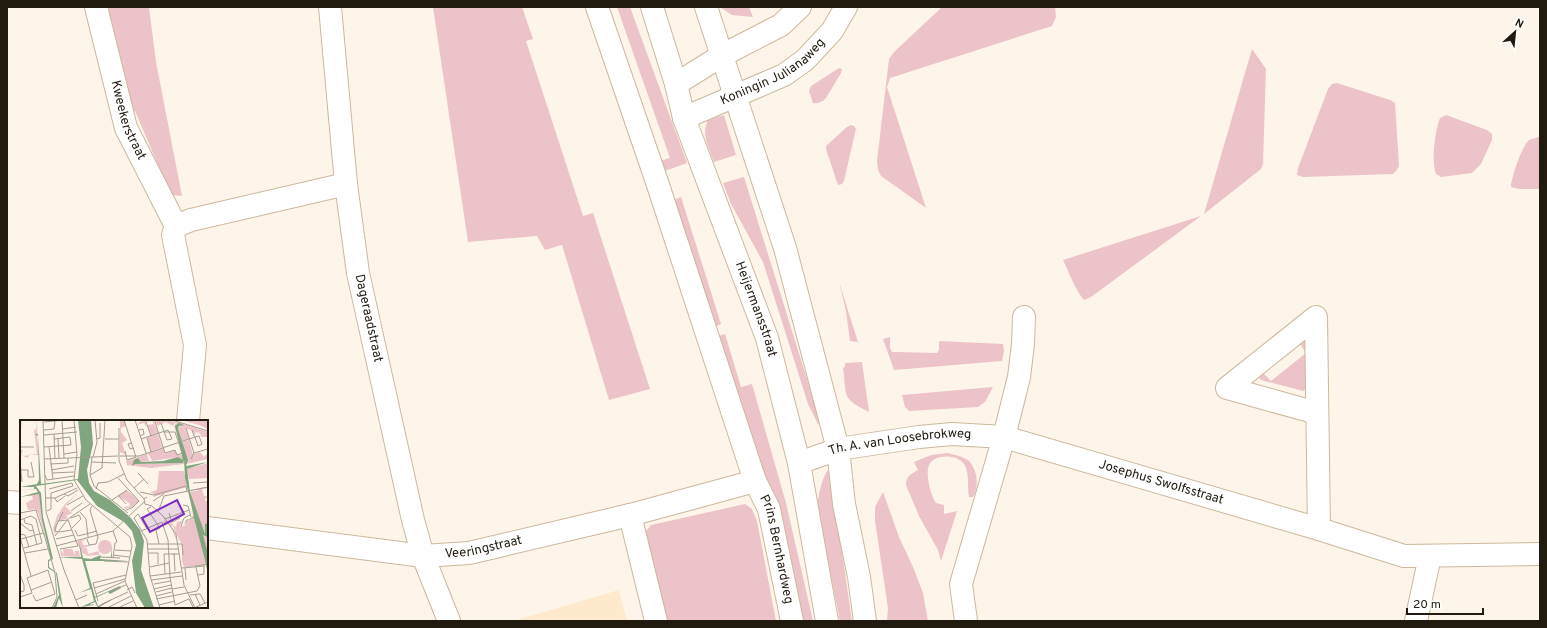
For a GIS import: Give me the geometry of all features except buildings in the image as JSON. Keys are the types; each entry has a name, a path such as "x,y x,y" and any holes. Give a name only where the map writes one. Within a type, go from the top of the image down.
{"street":[{"name":"Kweekerstraat","path":"96,7 126,128 176,226 173,235 195,345 188,420"},
{"name":"Dageraadstraat","path":"330,7 346,184 358,273 413,520 424,556 449,621"},
{"path":"597,7 660,189 755,481"},
{"name":"Heijermansstraat","path":"652,7 676,84 684,118 767,338 798,463 827,621"},
{"path":"706,7 784,248 838,449 844,504 859,577 866,621"},
{"path":"676,84 721,56 781,26 800,7"},
{"name":"Koningin Julianaweg","path":"684,118 784,75 805,60 832,31 846,7"},
{"path":"176,226 191,220 346,184"},
{"path":"966,621 961,584 1004,437 1019,377 1023,344 1024,317"},
{"path":"1317,413 1227,388 1316,317 1317,397 1318,529"},
{"name":"Th. A. van Loosebrokweg","path":"798,463 838,449 952,434 1004,437"},
{"name":"Josephus Swolfsstraat","path":"1004,437 1318,529 1404,556 1540,554"},
{"name":"Veeringstraat","path":"208,528 424,556 470,554 630,515 755,481"},
{"name":"Prins Bernhardweg","path":"755,481 769,509 792,621"},
{"path":"7,502 20,504"},
{"path":"630,515 656,621"},
{"path":"1416,621 1430,556"}],"shaded area":[{"path":"107,7 149,7 156,62 182,196 171,195 135,111 130,112"},
{"path":"433,7 522,7 533,39 526,41 583,216 593,213 650,389 609,400 562,245 545,250 537,236 468,242"},
{"path":"617,7 630,7 687,163 665,171 663,169 660,161 670,158"},
{"path":"720,7 749,7 753,17 732,15"},
{"path":"942,7 1055,7 1056,17 1052,26 890,78 887,87 926,208 881,176 878,170 877,161 889,59 894,52"},
{"path":"1252,49 1266,69 1263,164 1261,169 1204,214"},
{"path":"839,68 842,69 841,73 826,98 823,101 813,103 809,91 811,86"},
{"path":"1337,83 1390,100 1395,103 1399,166 1393,174 1303,177 1297,175 1298,168 1328,89 1332,84"},
{"path":"724,115 736,155 714,162 706,141 706,125 708,120"},
{"path":"1446,115 1487,130 1492,134 1492,140 1481,164 1472,173 1441,177 1436,174 1434,162 1435,138 1440,118"},
{"path":"851,125 856,129 844,181 842,184 838,185 826,146"},
{"path":"1538,137 1540,138 1540,189 1519,189 1511,187 1520,155 1526,143 1529,140"},
{"path":"744,177 821,424 820,425 818,424 808,404 763,262 731,204 723,183"},
{"path":"681,197 721,324 714,327 673,200"},
{"path":"1201,216 1091,297 1084,300 1075,286 1063,260"},
{"path":"839,282 858,342 850,341 846,311"},
{"path":"725,334 741,387 752,384 786,503 813,621 801,621 756,461 716,337"},
{"path":"890,337 890,348 892,352 937,353 939,350 939,341 1003,344 1004,351 1002,361 894,370 883,339"},
{"path":"1297,339 1306,340 1307,386 1306,389 1303,391 1261,380 1258,376 1259,369 1271,381 1306,353"},
{"path":"862,362 869,412 850,400 846,391 843,368 845,367 845,363"},
{"path":"993,387 985,402 978,407 909,411 905,407 902,395"},
{"path":"948,453 969,461 976,474 977,483 973,497 969,497 966,468 961,461 956,458 940,457 932,461 929,465 929,485 936,503 944,505 944,514 957,511 941,561 938,550 919,516 906,482 911,474 918,470 914,462 931,455"},
{"path":"830,470 852,621 840,621 817,506 823,479 827,471"},
{"path":"883,492 899,537 923,593 928,621 887,621 888,608 875,521 875,507"},
{"path":"745,504 752,509 757,521 776,621 666,621 646,540 646,531 651,525"},
{"path":"619,590 627,621 513,621"}]}
